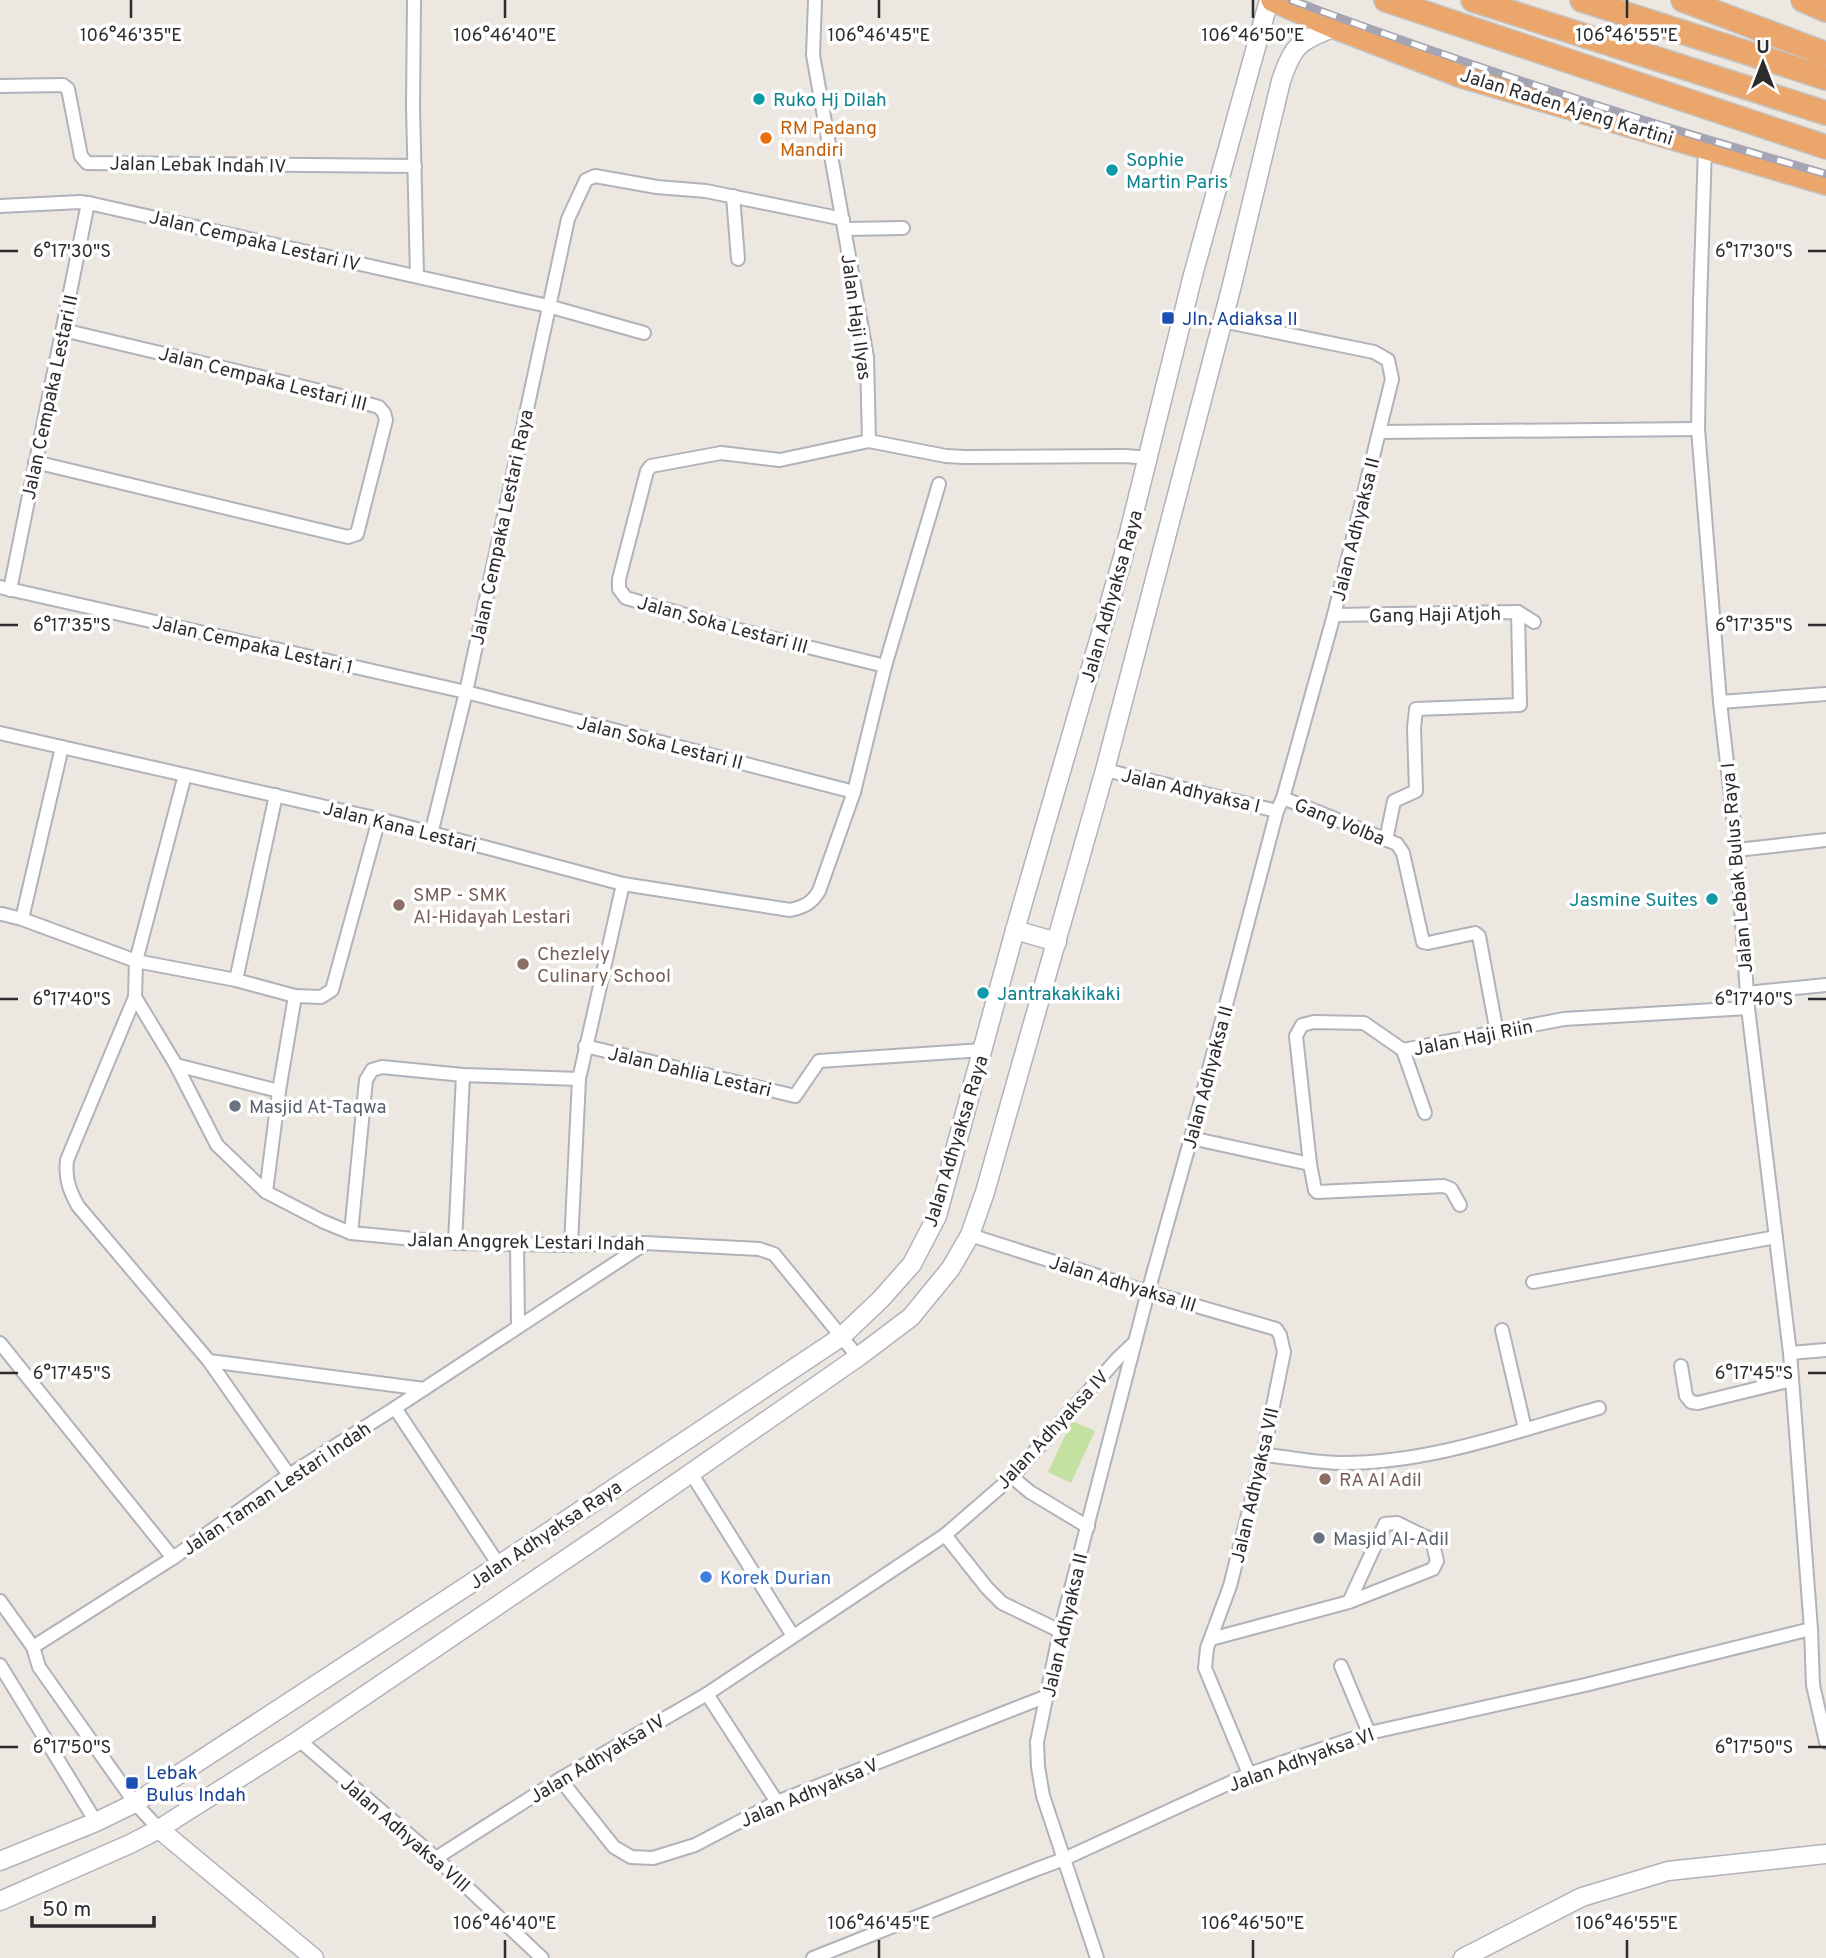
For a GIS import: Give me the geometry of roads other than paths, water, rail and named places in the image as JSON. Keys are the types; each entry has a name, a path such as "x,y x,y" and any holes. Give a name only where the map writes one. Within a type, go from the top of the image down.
{"highway":[{"name":"Jalan Raden Ajeng Kartini","path":"1271,0 1306,9 1335,27 1462,76 1826,183"},
{"path":"1386,0 1826,147"},
{"path":"1473,0 1826,113"},
{"path":"1582,0 1826,78"},
{"path":"1684,0 1826,54"},
{"path":"1803,0 1826,10"}],"main road":[{"name":"Jalan Adhyaksa Raya","path":"0,1861 135,1803 499,1565 841,1337 881,1299 912,1264 937,1216 1015,930 1123,557 1193,275 1271,0"},
{"name":"Jalan Adhyaksa Raya","path":"0,1901 159,1829 299,1740 858,1357 911,1317 951,1268 970,1235 985,1192 1105,770 1222,321 1281,81 1295,47 1305,39 1335,27"},
{"path":"1015,930 1057,942"},
{"path":"159,1829 314,1958"},
{"path":"1463,1958 1582,1897 1668,1871 1826,1854"}],"street":[{"path":"414,0 413,107 417,276"},
{"name":"Jalan Haji Ilyas","path":"815,0 813,55 867,357 869,441"},
{"name":"Jalan Lebak Indah IV","path":"0,86 63,85 68,89 81,156 87,163 415,166"},
{"name":"Jalan Lebak Bulus Raya I","path":"1705,147 1698,429 1720,702 1737,850 1746,993 1790,1353 1813,1685 1826,1742"},
{"name":"Jalan Cempaka Lestari Raya","path":"431,834 466,692 568,219 586,180 596,176 639,184 706,191 844,224 903,228"},
{"path":"733,196 738,259"},
{"name":"Jalan Cempaka Lestari IV","path":"0,206 90,203 548,306 644,333"},
{"name":"Jalan Cempaka Lestari II","path":"5,589 90,203"},
{"name":"Jalan Adhyaksa II","path":"1097,1958 1043,1796 1037,1742 1060,1631 1280,804 1334,615 1392,379 1388,360 1374,352 1222,321"},
{"name":"Jalan Cempaka Lestari III","path":"35,462 353,537 357,534 386,420 379,407 333,394 64,330"},
{"path":"1379,432 1698,429"},
{"path":"869,441 946,456 1148,458"},
{"name":"Jalan Soka Lestari III","path":"869,441 780,460 721,453 651,466 647,471 619,579 619,589 626,598 735,629 885,666"},
{"path":"854,792 885,666 939,484"},
{"name":"Jalan Cempaka Lestari 1","path":"5,589 466,692"},
{"path":"1497,1033 1478,934 1423,942 1403,853 1392,842 1394,801 1416,791 1416,709 1520,705 1518,612"},
{"name":"Gang Haji Atjoh","path":"1334,615 1518,612 1534,622"},
{"name":"Jalan Soka Lestari II","path":"466,692 854,792"},
{"path":"1720,702 1826,694"},
{"name":"Jalan Kana Lestari","path":"0,733 379,819 623,884 790,910 813,901 819,891 854,792"},
{"path":"22,919 62,747"},
{"name":"Jalan Adhyaksa I","path":"1105,770 1280,804"},
{"path":"186,775 136,961 135,997 67,1160 65,1174 78,1206 209,1361 289,1475"},
{"path":"236,980 276,796"},
{"name":"Gang Volba","path":"1280,804 1392,842"},
{"path":"1,914 22,919 136,961 236,980 295,996 321,997 332,990 379,819"},
{"path":"1737,850 1826,840"},
{"path":"571,1245 579,1079 623,884"},
{"path":"1746,993 1826,985"},
{"path":"266,1192 295,996"},
{"name":"Jalan Anggrek Lestari Indah","path":"135,997 176,1065 217,1145 266,1192 321,1221 351,1233 455,1243 645,1243 760,1249 774,1254 858,1357"},
{"name":"Jalan Haji Riin","path":"1310,1164 1296,1036 1302,1025 1314,1022 1364,1023 1403,1050 1564,1019 1748,1008"},
{"name":"Jalan Dahlia Lestari","path":"585,1046 795,1096 819,1061 982,1050"},
{"path":"1403,1050 1425,1113"},
{"path":"176,1065 279,1091"},
{"path":"351,1233 366,1080 372,1070 382,1067 463,1075 579,1079"},
{"path":"455,1243 463,1075"},
{"path":"1191,1138 1310,1164 1317,1192 1444,1186 1451,1189 1460,1205"},
{"name":"Jalan Adhyaksa III","path":"970,1235 1276,1329"},
{"path":"1533,1282 1776,1237"},
{"name":"Jalan Taman Lestari Indah","path":"33,1647 173,1558 289,1475 645,1243"},
{"path":"517,1244 518,1326"},
{"name":"Jalan Adhyaksa VII","path":"1249,1774 1205,1668 1207,1648 1230,1586 1263,1454 1284,1352 1283,1342 1276,1329"},
{"path":"1502,1330 1525,1429"},
{"name":"Jalan Adhyaksa IV","path":"436,1858 560,1779 707,1694 944,1535 1012,1477 1137,1340"},
{"path":"0,1343 173,1558"},
{"path":"1790,1353 1826,1350"},
{"path":"209,1361 424,1389"},
{"path":"1681,1366 1686,1396 1692,1402 1698,1403 1792,1380"},
{"path":"394,1408 499,1565"},
{"path":"1263,1454 1342,1463 1389,1460 1448,1450 1599,1408"},
{"path":"691,1473 793,1636"},
{"path":"1012,1477 1030,1492 1088,1527"},
{"path":"1211,1639 1349,1602 1433,1569 1437,1561 1432,1540 1397,1523 1385,1524 1349,1602"},
{"path":"944,1535 1002,1603 1060,1631"},
{"path":"0,1601 33,1647 39,1667 135,1803 159,1829"},
{"name":"Jalan Adhyaksa VI","path":"813,1958 1064,1859 1249,1774 1369,1733 1585,1685 1811,1629"},
{"path":"0,1665 5,1683 96,1822"},
{"path":"1341,1666 1369,1733"},
{"path":"707,1694 777,1802"},
{"name":"Jalan Adhyaksa V","path":"560,1779 614,1847 631,1857 653,1858 695,1845 777,1802 1047,1696"},
{"name":"Jalan Adhyaksa VIII","path":"299,1740 436,1858 542,1958"}],"railway":[{"path":"1291,0 1557,92 1826,174"}],"place":[{"name":"Ruko Hj Dilah","path":"759,99"},
{"name":"RM Padang Mandiri","path":"766,138"},
{"name":"Sophie Martin Paris","path":"1112,170"},
{"name":"Jln. Adiaksa II","path":"1168,318"},
{"name":"Jasmine Suites","path":"1712,899"},
{"name":"SMP - SMK Al-Hidayah Lestari","path":"399,905"},
{"name":"Chezlely Culinary School","path":"523,964"},
{"name":"Jantrakakikaki","path":"983,993"},
{"name":"Masjid At-Taqwa","path":"235,1106"},
{"name":"RA Al Adil","path":"1325,1479"},
{"name":"Masjid Al-Adil","path":"1319,1538"},
{"name":"Korek Durian","path":"706,1577"},
{"name":"Lebak Bulus Indah","path":"132,1783"}]}
